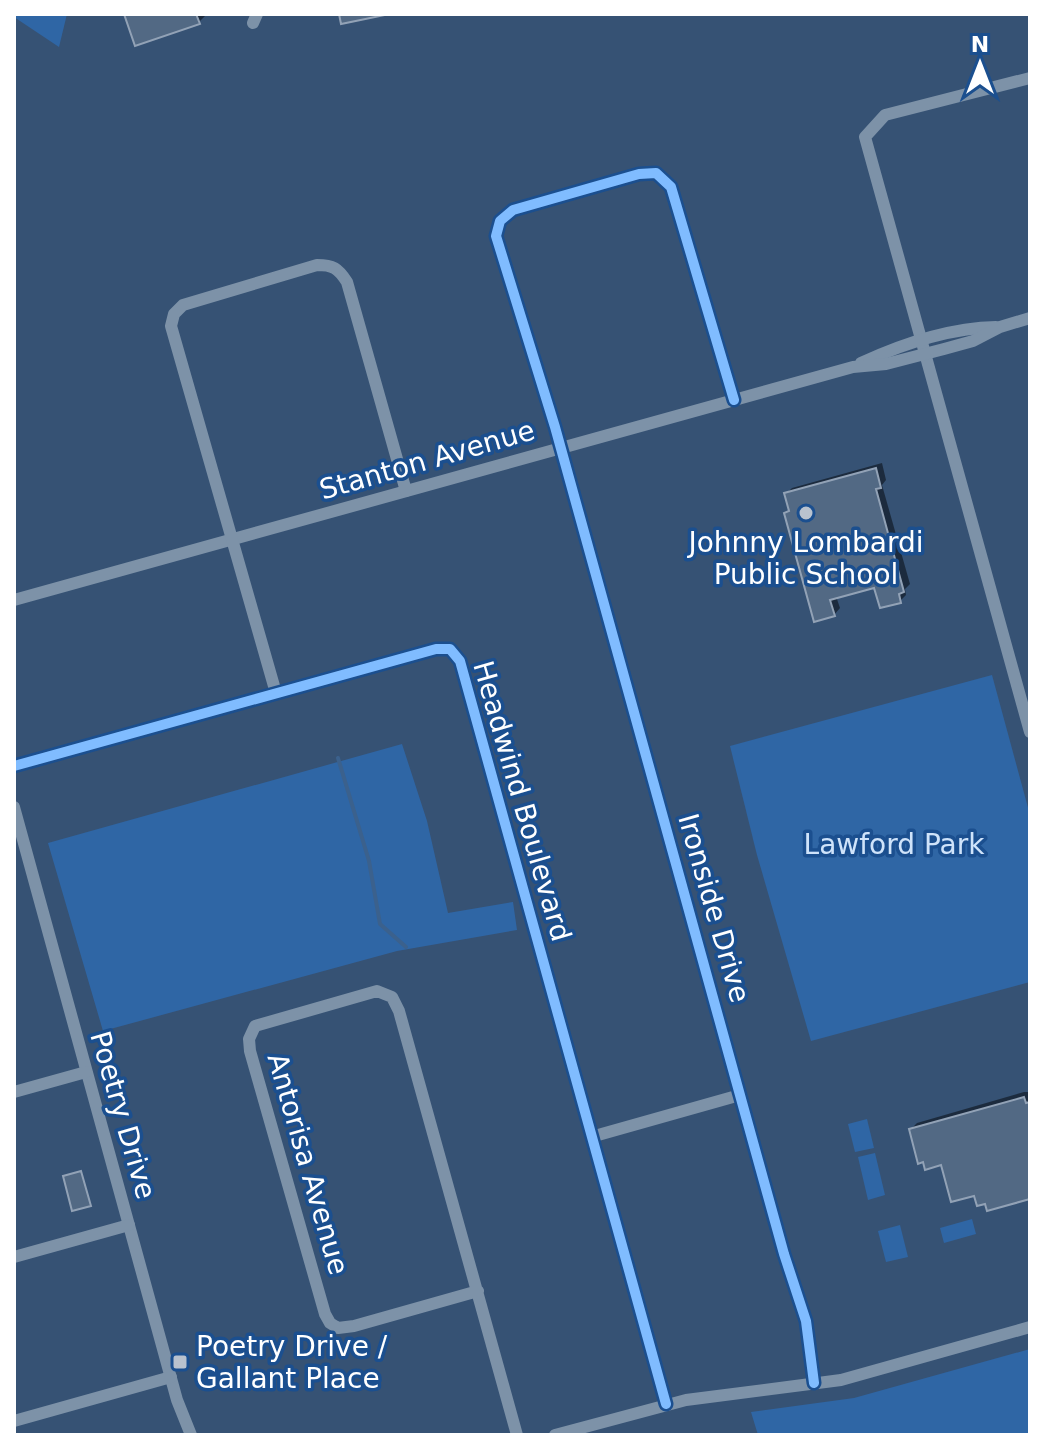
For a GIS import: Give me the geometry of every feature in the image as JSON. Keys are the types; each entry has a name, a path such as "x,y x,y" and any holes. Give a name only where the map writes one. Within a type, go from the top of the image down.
{"street":[{"path":"1030,78 885,115 865,137 922,348 1025,692 1030,732"},
{"name":"Ironside Drive","path":"734,400 671,187 656,173 639,174 513,210 496,228 561,448 740,1095 806,1321 814,1383"},
{"path":"276,693 171,326 174,314 183,305 317,265 339,269 347,282 406,491"},
{"name":"Stanton Avenue","path":"14,600 853,367 886,364 970,328 1000,327 1030,318"},
{"name":"Headwind Boulevard","path":"14,766 436,649 450,649 460,661 666,1404"},
{"name":"Poetry Drive","path":"14,807 171,1377 191,1435"},
{"path":"14,865 29,861"},
{"name":"Antorisa Avenue","path":"478,1291 354,1326 338,1328 330,1323 250,1051 249,1039 255,1026 377,991 392,997 399,1011 478,1291 517,1435"},
{"path":"14,1092 86,1072"},
{"path":"591,1137 740,1095"},
{"path":"14,1257 129,1225"},
{"path":"555,1435 666,1404 841,1380 1030,1327"},
{"path":"14,1421 171,1377"}],"green space":[{"path":"14,14 67,14 59,47 14,17"},
{"name":"Lawford Park","path":"992,675 1030,815 1030,982 811,1041 757,855 730,746"},
{"path":"402,744 427,821 448,913 513,902 517,930 397,951 103,1031 48,843"},
{"path":"867,1119 874,1148 855,1152 848,1124"},
{"path":"875,1153 885,1195 868,1200 858,1157"},
{"path":"972,1219 976,1234 944,1243 940,1228"},
{"path":"900,1225 908,1257 886,1262 878,1231"},
{"path":"1030,1349 1030,1435 758,1435 751,1412 854,1398"}],"building":[{"path":"124,14 196,14 200,24 135,46"},
{"path":"339,14 385,14 385,15 341,24"},
{"path":"876,468 881,488 876,489 904,592 899,594 901,603 880,608 874,588 830,600 835,616 814,622 784,513 789,511 784,493"},
{"path":"1024,1097 1026,1103 1030,1102 1030,1199 987,1211 985,1204 977,1206 974,1196 951,1202 941,1165 925,1170 923,1162 918,1164 909,1129"},
{"path":"81,1171 91,1206 72,1211 63,1176"}],"waterway":[{"path":"338,758 369,861 380,924 406,947"}],"cycle path":[{"path":"734,400 671,187 656,173 639,174 513,210 500,221 496,236 555,427 784,1254 806,1321 814,1383"},
{"path":"14,766 436,649 450,649 460,661 666,1404"}],"place":[{"name":"Johnny Lombardi Public School","path":"806,513"},
{"name":"Poetry Drive / Gallant Place","path":"180,1362"}]}
